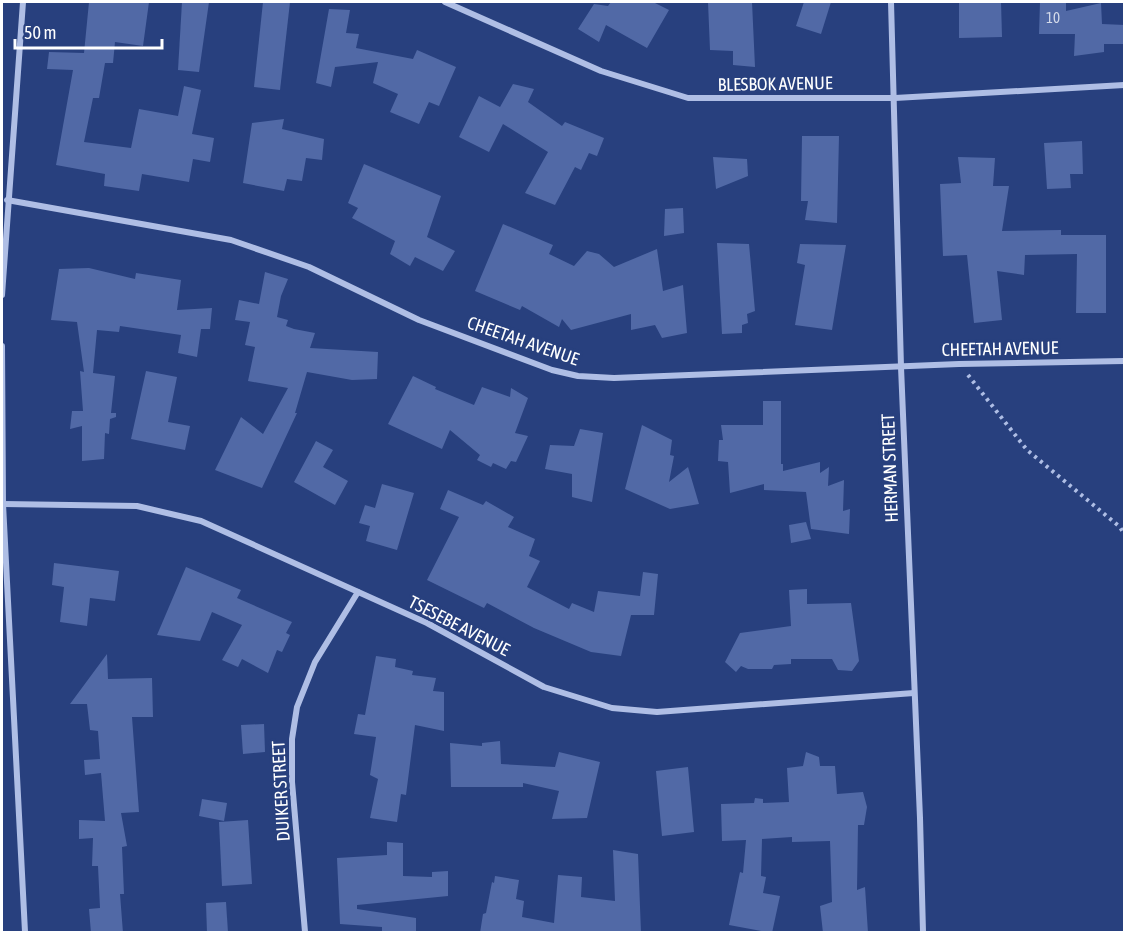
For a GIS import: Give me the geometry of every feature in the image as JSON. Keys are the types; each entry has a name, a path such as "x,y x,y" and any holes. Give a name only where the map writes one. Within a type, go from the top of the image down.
{"street":[{"path":"2,295 7,200 23,2"},
{"name":"BLESBOK AVENUE","path":"445,2 601,70 688,98 896,98 1125,85"},
{"name":"HERMAN STREET","path":"891,2 896,98 901,367 922,933"},
{"name":"CHEETAH AVENUE","path":"7,200 207,234 247,245 309,267 419,320 552,370 578,376 614,378 959,364 1125,361"},
{"path":"2,346 3,504 25,933"},
{"name":"TSESEBE AVENUE","path":"3,504 138,506 170,512 219,529 427,623 544,687 612,708 657,712 914,693"},
{"name":"DUIKER STREET","path":"305,933 292,782 292,739 297,707 315,662 358,592"}],"path":[{"path":"959,364 1027,450 1120,527 1125,534"}],"building":[{"path":"89,2 149,2 143,46 115,42 113,63 105,63 99,98 93,98 84,142 131,148 139,109 178,116 184,86 201,90 192,134 214,138 210,162 193,159 189,182 142,174 139,191 104,186 105,174 56,165 73,70 47,69 49,52 84,53"},
{"path":"182,2 209,2 199,72 178,70"},
{"path":"263,2 290,2 280,90 254,87"},
{"path":"611,2 653,2 669,10 647,48 606,25 599,42 578,29 594,4 608,6"},
{"path":"708,2 752,2 755,67 733,65 733,51 710,50"},
{"path":"804,2 831,2 821,34 796,26"},
{"path":"959,2 1001,2 1002,37 959,38"},
{"path":"1040,2 1066,2 1066,11 1101,3 1102,24 1125,25 1125,44 1104,44 1104,52 1074,56 1075,34 1039,34"},
{"path":"329,9 350,10 346,33 359,34 356,48 413,59 417,50 456,67 439,106 429,102 419,124 390,112 398,94 373,83 378,62 335,67 331,87 316,83"},
{"path":"513,84 534,89 528,102 562,126 565,122 604,138 597,156 589,153 581,170 575,167 555,205 525,193 548,152 503,124 489,152 459,137 479,96 500,107"},
{"path":"284,119 282,129 324,139 322,160 306,158 302,181 287,179 284,191 243,183 252,123"},
{"path":"802,136 839,136 837,223 805,220 808,201 801,201"},
{"path":"1082,141 1083,174 1070,174 1071,188 1047,189 1044,143"},
{"path":"713,157 747,159 748,176 716,189"},
{"path":"958,157 995,158 993,186 1009,186 1002,231 1061,230 1061,235 1106,235 1106,313 1076,313 1077,254 1025,255 1024,275 997,271 1002,320 974,323 967,255 943,256 940,184 961,183"},
{"path":"364,164 441,196 427,237 455,251 443,271 415,257 410,266 390,254 395,241 352,218 358,208 348,203"},
{"path":"683,208 684,233 664,236 665,209"},
{"path":"503,224 553,245 549,254 574,266 587,251 599,254 614,267 657,249 663,291 683,285 687,333 662,338 655,325 631,330 631,314 571,330 562,319 559,327 522,306 520,310 475,291"},
{"path":"717,243 749,244 755,311 747,314 748,323 742,325 742,333 722,334"},
{"path":"800,244 846,245 832,330 795,325 805,265 797,263"},
{"path":"89,268 135,279 136,273 181,280 177,310 212,308 210,329 201,329 197,357 178,353 181,335 120,326 119,332 97,330 93,373 115,376 111,413 116,413 116,417 110,419 109,434 105,433 104,459 82,461 82,426 70,429 72,411 83,411 80,371 84,372 77,322 51,320 59,269"},
{"path":"265,272 288,279 281,296 277,317 288,320 286,326 315,333 310,348 378,352 377,379 352,380 307,372 295,413 297,413 262,488 215,470 241,417 263,434 288,388 248,381 255,347 245,345 250,322 235,320 239,300 259,304"},
{"path":"146,371 177,377 168,422 190,426 185,450 131,439"},
{"path":"413,376 436,387 435,389 474,405 482,387 510,397 511,388 528,398 515,433 528,436 516,462 511,461 506,469 493,463 491,467 477,460 480,455 450,430 442,449 388,424"},
{"path":"763,401 781,401 783,471 820,462 820,473 829,467 828,486 844,480 843,511 850,509 849,534 811,529 806,492 764,490 764,484 730,493 728,462 718,461 719,440 723,440 721,425 763,425"},
{"path":"642,425 672,440 670,455 674,456 669,482 688,467 699,504 670,509 625,489"},
{"path":"580,429 603,433 592,502 572,497 572,474 545,469 550,445 574,446"},
{"path":"316,441 333,450 323,467 348,481 335,505 294,482"},
{"path":"382,484 414,493 397,550 366,541 370,526 359,523 365,505 375,508"},
{"path":"448,490 483,505 486,501 514,517 508,527 535,539 529,556 540,561 527,587 569,609 572,603 594,612 598,591 640,596 643,572 658,574 654,615 631,615 621,656 591,652 534,628 487,603 484,608 427,580 459,517 440,509"},
{"path":"806,522 811,539 791,543 789,525"},
{"path":"54,563 119,571 115,601 90,598 87,626 60,622 64,587 52,585"},
{"path":"186,567 241,590 237,598 292,622 286,633 290,635 282,652 277,650 268,673 242,659 238,667 222,660 242,625 212,612 200,641 157,635"},
{"path":"807,589 807,604 851,603 859,661 852,671 838,670 832,659 791,659 791,664 774,665 772,669 748,669 741,666 736,672 725,662 740,633 791,626 789,590"},
{"path":"107,654 108,679 152,678 153,717 132,717 139,812 121,813 127,846 122,847 124,894 120,894 123,933 91,933 89,909 100,908 98,866 92,866 93,838 79,839 79,820 105,821 101,773 85,775 84,760 100,759 98,731 90,730 87,704 70,704"},
{"path":"376,656 396,659 395,667 413,671 412,675 436,678 433,691 444,692 444,731 415,725 406,795 401,794 397,822 370,818 378,779 370,775 376,737 354,734 358,714 365,715"},
{"path":"264,724 265,752 243,754 241,725"},
{"path":"500,741 501,764 555,767 559,752 600,762 587,818 552,819 559,791 523,783 523,787 451,787 450,743 482,746 482,743"},
{"path":"806,752 819,757 820,766 835,766 837,794 863,792 867,807 864,825 858,825 857,890 865,887 868,933 823,933 820,906 832,902 830,841 792,842 792,837 762,839 761,876 766,877 763,893 780,896 772,933 729,925 740,872 743,873 746,840 722,841 721,804 754,803 755,798 763,799 763,803 789,802 787,768 803,766"},
{"path":"688,767 694,832 662,836 656,771"},
{"path":"202,799 227,803 224,821 199,816"},
{"path":"248,820 252,884 222,886 219,822"},
{"path":"387,842 403,843 403,876 432,877 432,872 448,871 448,896 357,905 357,909 416,918 416,933 382,933 382,927 340,924 337,858 387,855"},
{"path":"613,850 638,854 641,933 480,933 483,914 486,913 495,876 519,880 516,899 524,901 522,917 554,923 558,875 582,877 581,897 615,901"},
{"path":"226,902 228,933 207,933 206,903"}]}
